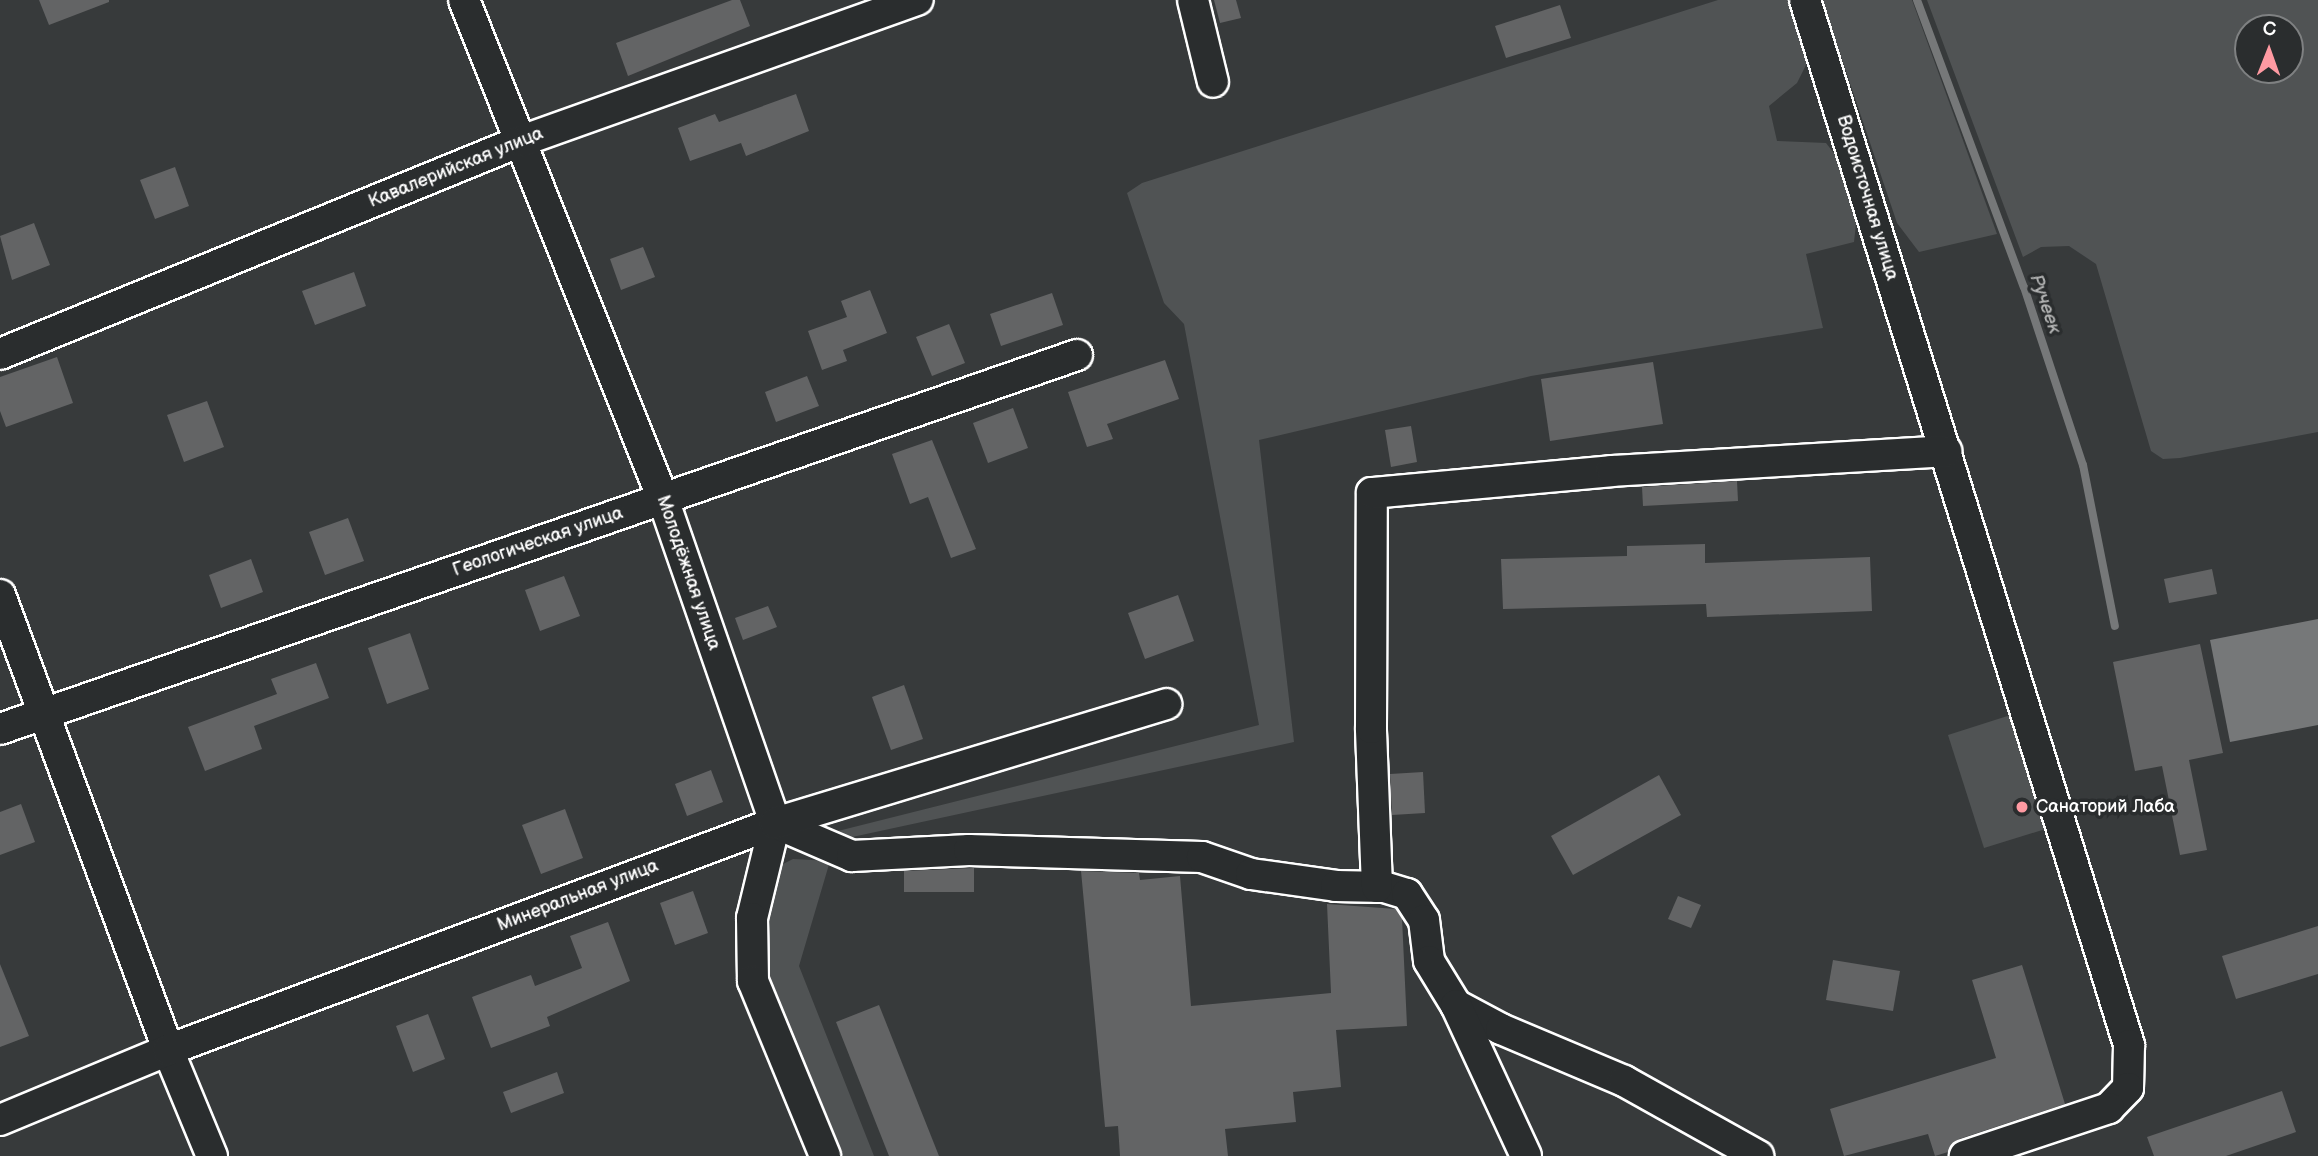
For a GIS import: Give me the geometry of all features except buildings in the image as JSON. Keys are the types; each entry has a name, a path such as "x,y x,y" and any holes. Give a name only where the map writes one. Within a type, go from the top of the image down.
{"street":[{"name":"Молодёжная улица","path":"464,0 663,499 775,822"},
{"name":"Кавалерийская улица","path":"0,354 521,141 918,0"},
{"path":"1193,0 1213,82"},
{"name":"Водоисточная улица","path":"1804,0 2129,1045 2128,1088 2109,1108 1965,1156"},
{"name":"Геологическая улица","path":"0,729 1077,355"},
{"path":"1377,887 1371,728 1372,493 1612,471 1946,451"},
{"path":"0,595 168,1050 212,1156"},
{"name":"Минеральная улица","path":"0,1119 168,1050 775,822 1167,704"},
{"path":"824,1156 753,981 752,918 775,822 852,856 969,850 1202,857 1251,874 1336,886 1377,887 1407,894 1424,920 1429,961 1457,1005 1526,1156"},
{"path":"1457,1005 1501,1030 1624,1081 1758,1156"}],"shaded area":[{"path":"1718,0 1787,0 1808,61 1797,83 1769,106 1777,141 1826,143 1840,161 1856,224 1854,242 1806,254 1823,328 1531,376 1259,440 1294,742 843,839 830,833 1259,725 1184,324 1164,303 1127,193 1142,183"},
{"path":"1822,0 1912,0 1997,234 1919,252 1897,223"},
{"path":"1927,0 2318,0 2318,432 2180,458 2163,459 2151,451 2096,264 2069,246 2041,247 2023,257"},
{"path":"2318,619 2318,725 2230,742 2210,640"},
{"path":"2020,712 2055,826 1984,848 1948,735"},
{"path":"793,859 830,861 799,966 874,1156 836,1156 765,977 764,923 771,870"}],"waterway":[{"name":"Ручеек","path":"1917,0 2024,287 2083,465 2115,626"}],"place":[{"name":"Санаторий Лаба","path":"2022,807"}]}
